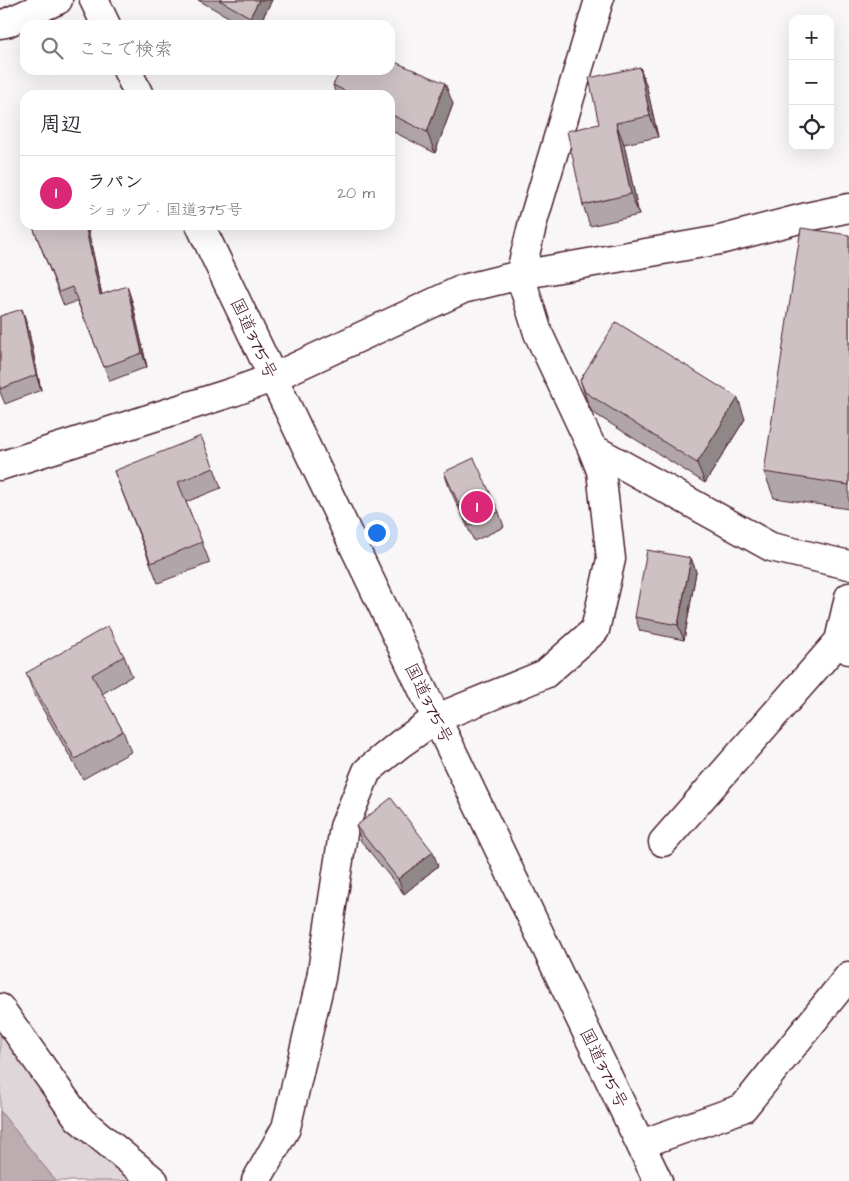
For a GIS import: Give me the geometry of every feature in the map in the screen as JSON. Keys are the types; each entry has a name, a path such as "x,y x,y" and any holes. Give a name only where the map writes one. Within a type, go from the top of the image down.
{"main road":[{"path":"0,24 6,24 58,0"},
{"path":"94,0 104,20"},
{"path":"256,1181 286,1128 321,978 344,827 366,771 437,718 546,674 595,630 611,558 601,471 538,333 520,275 534,218 599,0"},
{"path":"129,75 137,90"},
{"path":"0,466 272,378 463,289 520,275 720,240 849,208"},
{"name":"国道375号","path":"202,230 658,1181"},
{"path":"592,448 771,547 849,565"},
{"path":"663,842 844,646 849,597"},
{"path":"641,1144 743,1108 849,976"},
{"path":"0,1008 78,1118 154,1181"}],"shaded area":[{"path":"0,1017 154,1181 0,1181"},
{"path":"0,1111 56,1181 0,1181"}],"building":[{"path":"219,0 259,0 250,17"},
{"path":"395,62 445,83 427,132 395,116 395,90 343,90 333,85 338,75 395,75"},
{"path":"640,67 650,116 616,123 631,194 583,205 567,131 599,124 589,78"},
{"path":"801,228 849,235 849,485 764,472"},
{"path":"34,230 86,230 100,295 127,286 142,353 104,367 72,287 59,292"},
{"path":"22,309 36,375 0,389 0,316"},
{"path":"616,322 738,398 697,463 585,392 580,380"},
{"path":"201,436 214,468 178,482 202,542 151,563 114,471"},
{"path":"474,458 499,512 469,526 444,472"},
{"path":"647,550 691,558 678,625 635,617"},
{"path":"108,626 124,656 92,675 123,731 75,759 26,673"},
{"path":"391,798 433,852 398,879 356,826"}],"place":[{"name":"ラパン","path":"477,507"}]}
